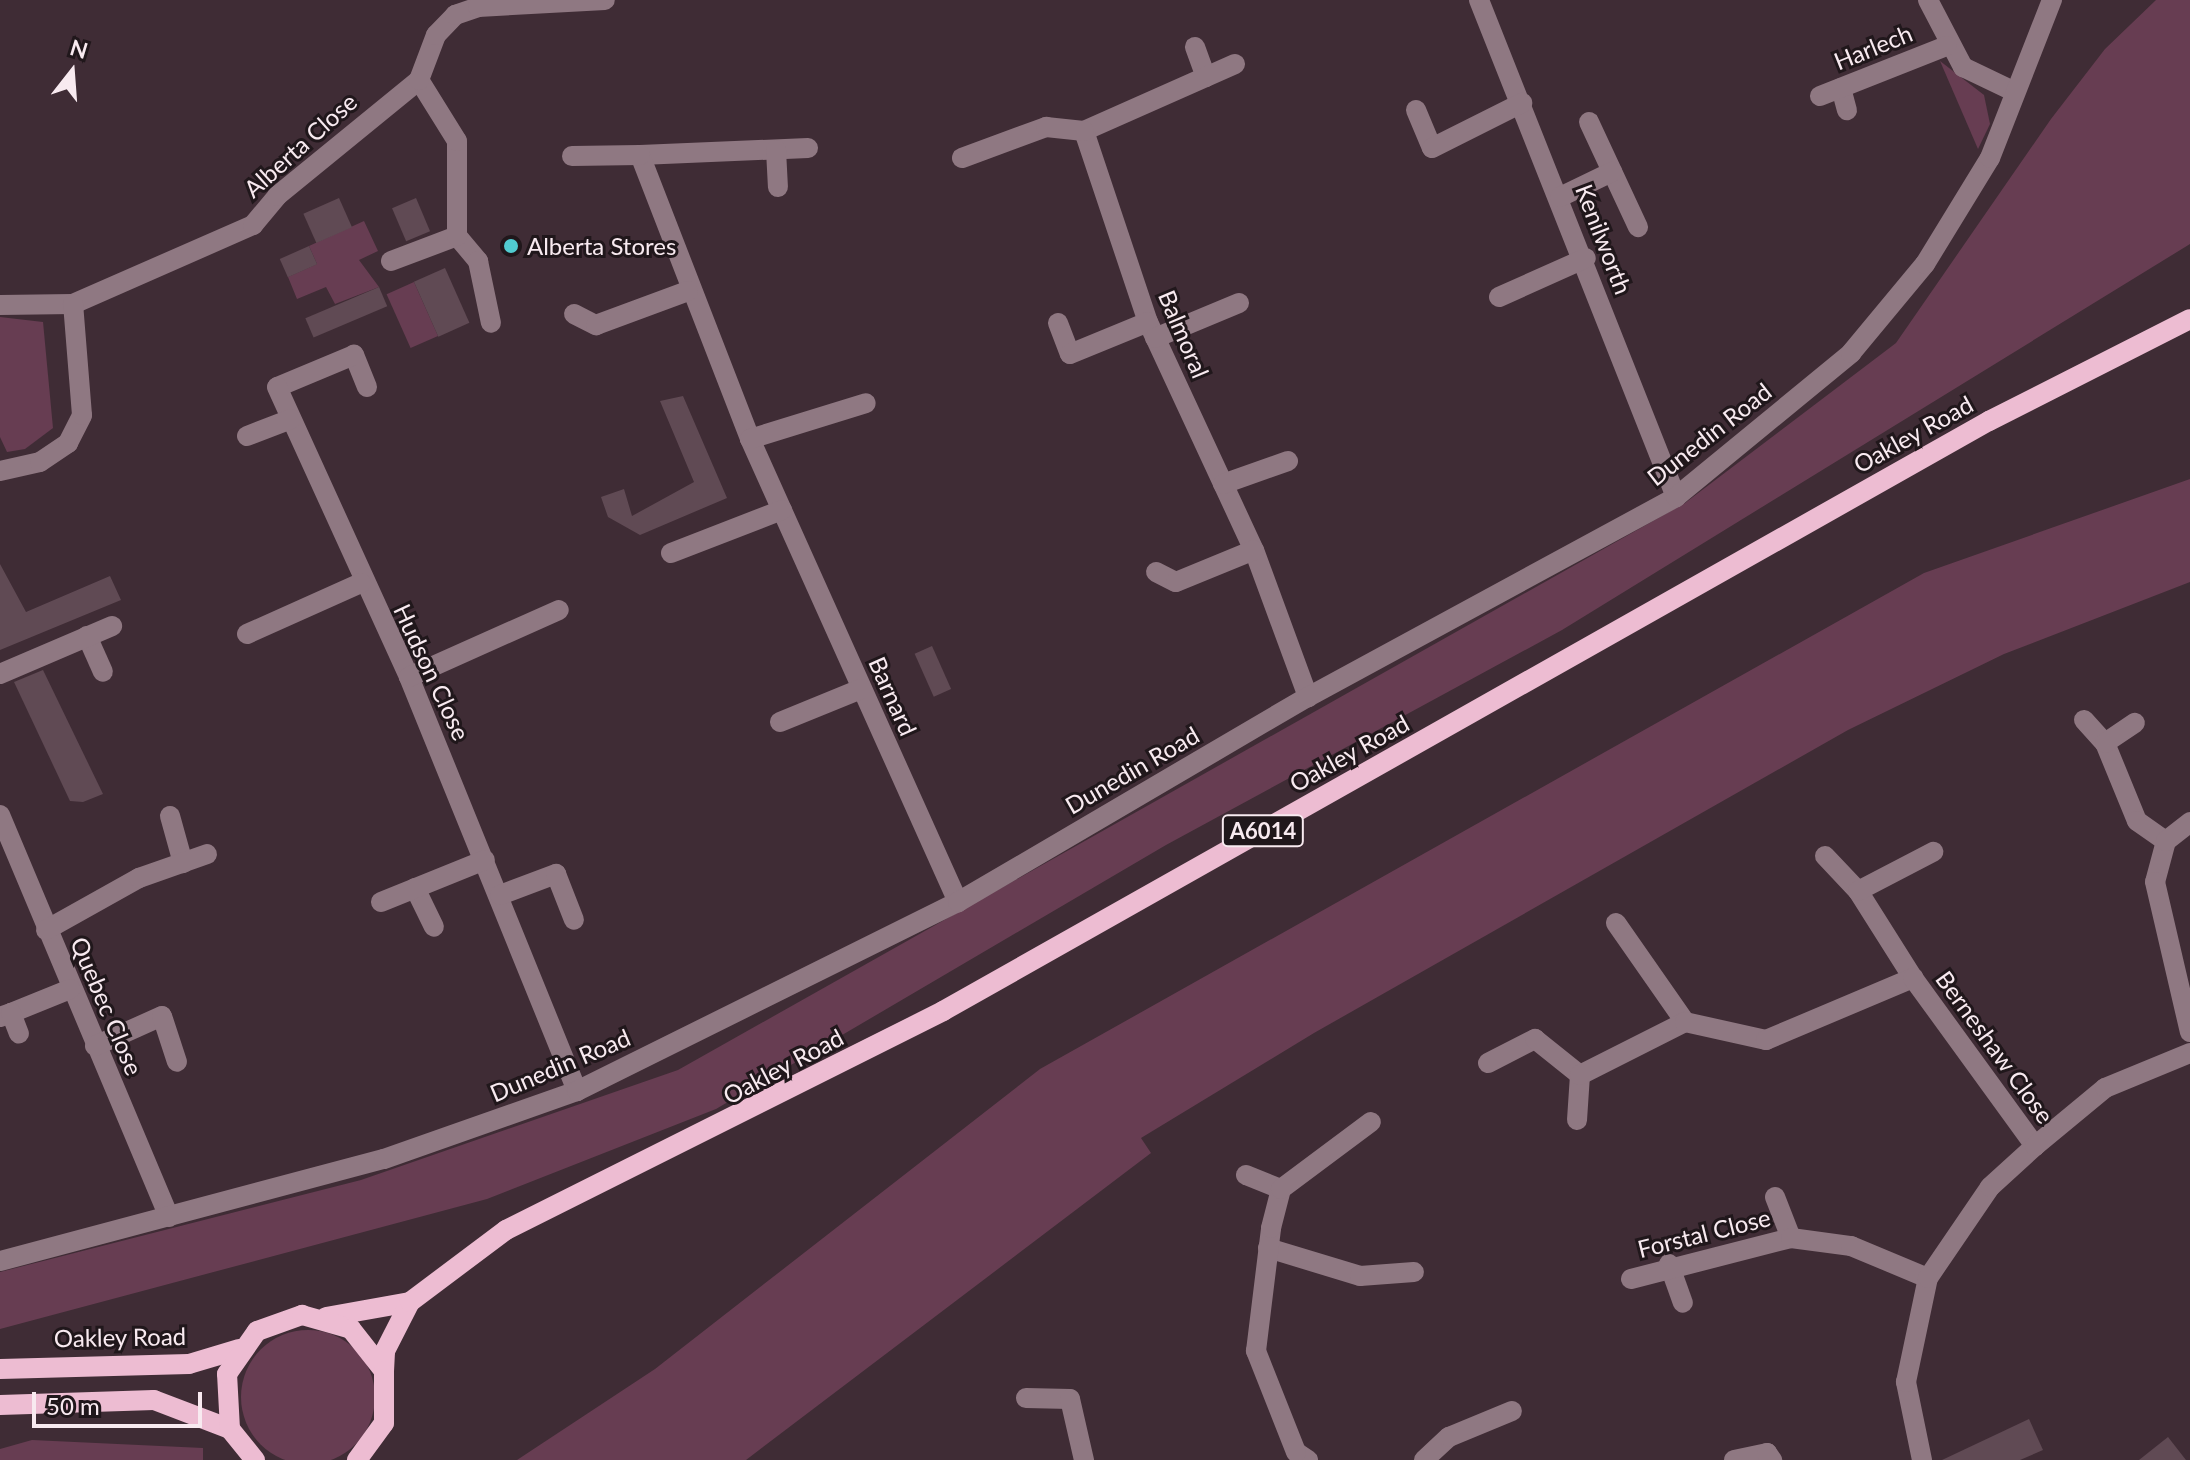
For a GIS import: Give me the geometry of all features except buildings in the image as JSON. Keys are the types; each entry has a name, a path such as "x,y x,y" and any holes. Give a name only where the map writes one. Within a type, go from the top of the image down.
{"main road":[{"name":"Oakley Road","path":"357,1460 384,1423 385,1351 410,1302 506,1230 943,1011 1989,421 2190,319"},
{"name":"Oakley Road","path":"0,1369 189,1364 239,1349 278,1320 326,1317 410,1302"},
{"path":"326,1317 371,1347 384,1371"},
{"path":"230,1429 225,1388 239,1349"},
{"path":"0,1405 154,1400 230,1429 255,1460"}],"street":[{"path":"491,323 478,261 457,236 457,141 419,80 436,35 455,15 478,7 605,0"},
{"name":"Kenilworth","path":"1479,0 1586,258 1676,497"},
{"name":"Harlech","path":"1928,0 1946,46 1963,67 2013,91"},
{"name":"Dunedin Road","path":"0,1261 384,1159 577,1091 958,902 1308,697 1676,497 1851,353 1925,264 1990,158 2013,91 2052,0"},
{"name":"Harlech","path":"1820,96 1946,46"},
{"path":"1195,47 1206,77"},
{"path":"962,158 1046,127 1084,131 1235,64"},
{"name":"Alberta Close","path":"0,305 73,304 253,225 277,196 419,80"},
{"path":"1841,88 1847,110"},
{"path":"1416,110 1432,148 1522,103"},
{"path":"1589,122 1638,227"},
{"name":"Balmoral","path":"1084,131 1151,330 1254,550 1308,697"},
{"path":"572,156 808,148"},
{"path":"776,150 778,187"},
{"name":"Barnard","path":"640,155 688,291 750,439 958,902"},
{"path":"1560,197 1612,172"},
{"path":"391,261 457,236"},
{"path":"1499,297 1586,258"},
{"path":"574,314 596,325 688,291"},
{"path":"1058,323 1070,354 1239,303"},
{"path":"0,471 40,462 68,443 82,415 73,304"},
{"name":"Hudson Close","path":"367,387 354,355 277,387 361,583 409,677 577,1091"},
{"path":"750,439 866,403"},
{"path":"247,436 291,419"},
{"path":"1223,484 1288,461"},
{"path":"671,553 782,510"},
{"path":"1156,572 1176,582 1254,550"},
{"path":"247,634 361,583"},
{"path":"409,677 559,610"},
{"path":"0,674 112,626"},
{"path":"87,636 103,672"},
{"path":"780,722 861,689"},
{"path":"2084,720 2105,743 2137,821 2166,841"},
{"path":"2105,743 2135,723"},
{"name":"Quebec Close","path":"0,815 70,989 169,1217"},
{"path":"170,816 183,863"},
{"path":"2190,822 2166,841 2155,882 2190,1032"},
{"path":"1858,891 1933,852"},
{"path":"46,930 207,854"},
{"name":"Berneshaw Close","path":"1825,856 1858,891 1913,978 2035,1146"},
{"path":"381,902 485,860"},
{"path":"500,895 556,874 574,920"},
{"path":"415,888 434,927"},
{"path":"1580,1075 1685,1022 1616,923"},
{"name":"Berneshaw Close","path":"1685,1022 1766,1040 1913,978"},
{"path":"19,1034 5,1015 70,989"},
{"path":"95,1046 162,1016 177,1062"},
{"path":"1488,1063 1535,1039 1580,1075"},
{"path":"1922,1460 1906,1382 1928,1278 1990,1187 2035,1146 2105,1088 2190,1053"},
{"path":"1577,1120 1580,1075"},
{"path":"1308,1460 1296,1452 1256,1351 1268,1248 1281,1189 1313,1158 1371,1122"},
{"path":"1246,1175 1281,1189"},
{"name":"Forstal Close","path":"1775,1197 1791,1238"},
{"name":"Forstal Close","path":"1631,1279 1669,1264 1791,1238 1851,1246 1928,1278"},
{"path":"1268,1248 1360,1276 1414,1272"},
{"path":"1669,1264 1683,1303"},
{"path":"1026,1398 1070,1399 1084,1460"},
{"path":"1424,1460 1449,1437 1512,1411"},
{"path":"1734,1460 1767,1453 1772,1460"}],"shaded area":[{"path":"2156,0 2190,0 2190,244 1562,630 1166,845 716,1109 487,1199 0,1329 0,1272 361,1180 678,1070 1685,503 1896,343 2051,119 2105,49"},
{"path":"1940,61 1984,95 1990,124 1978,149"},
{"path":"364,221 378,251 359,260 379,287 335,304 326,287 297,299 288,277 317,264 309,246"},
{"path":"414,282 438,336 411,348 387,294"},
{"path":"0,317 43,322 53,428 25,449 7,452 0,437"},
{"path":"2190,479 2190,582 2004,654 1848,730 1314,1033 1141,1138 1151,1153 746,1460 517,1460 655,1369 1040,1069 1924,573"},
{"path":"308,1330 334,1335 356,1349 370,1371 375,1397 370,1423 356,1445 334,1459 308,1464 282,1459 260,1445 246,1423 241,1397 246,1371 260,1349 282,1335"},
{"path":"32,1440 203,1448 203,1460 0,1460 0,1449"}],"place":[{"name":"Alberta Stores","path":"511,246"}]}
